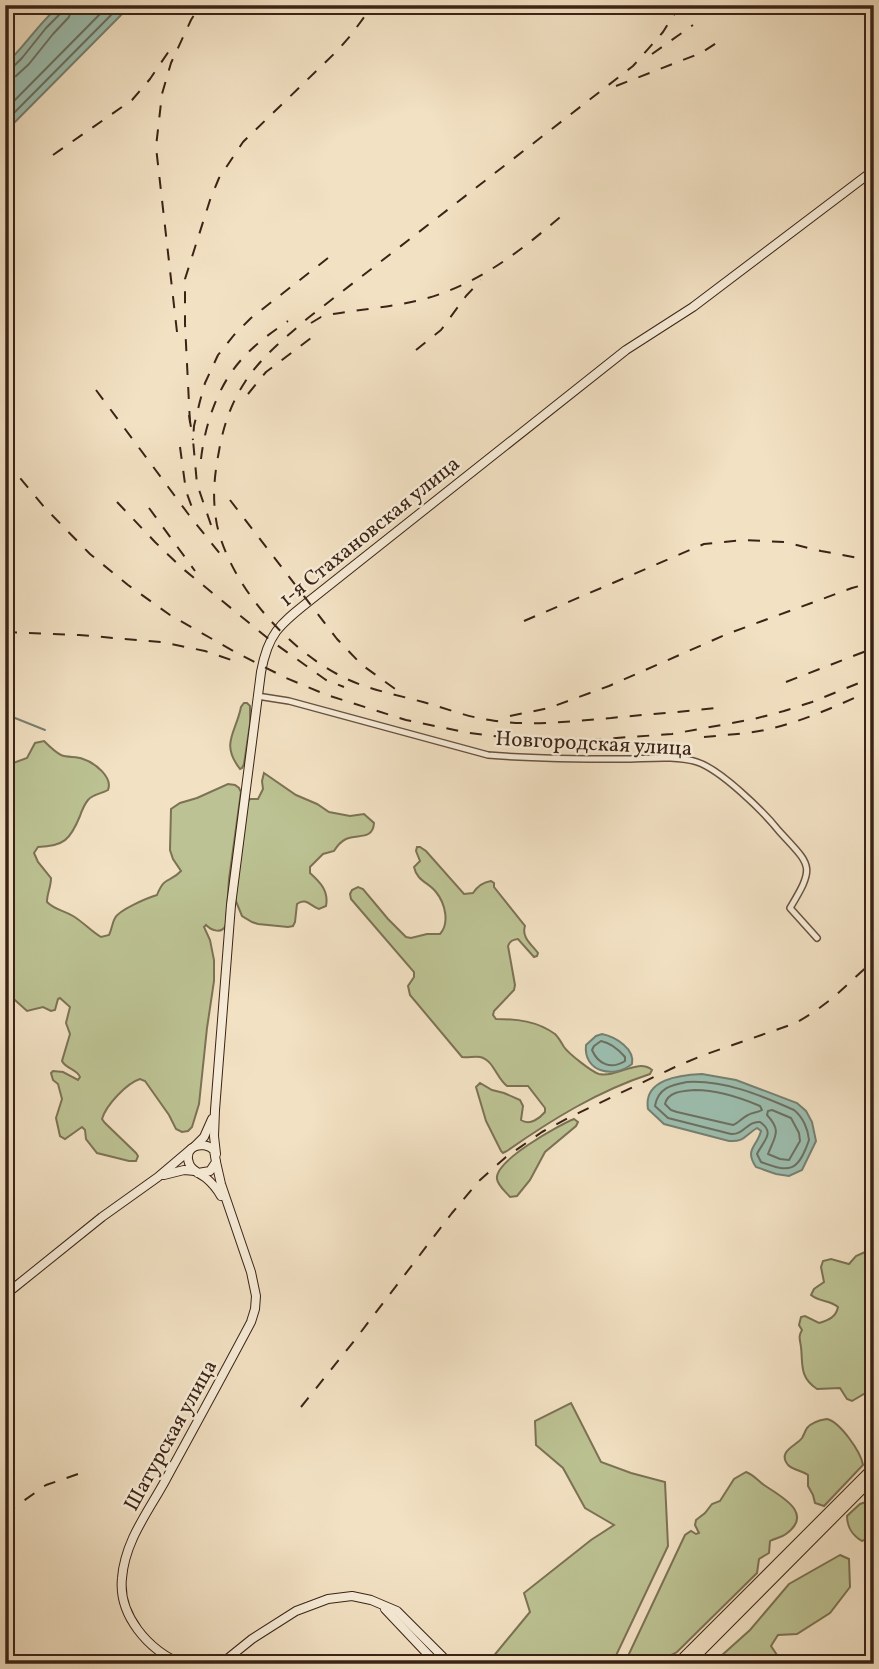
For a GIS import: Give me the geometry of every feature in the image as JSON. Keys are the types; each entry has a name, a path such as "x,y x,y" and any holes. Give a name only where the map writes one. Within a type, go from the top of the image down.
{"main road":[{"name":"1-я Стахановская улица","path":"216,1158 215,1110 231,905 257,696 270,640 278,628 299,609 626,350 693,307 874,170"},
{"path":"5,1295 193,1148 208,1130 215,1110"},
{"path":"158,1177 175,1171 197,1172 210,1171 216,1158 212,1148 205,1144 193,1148 188,1159 190,1166 197,1172 214,1186 227,1204"},
{"name":"Шатурская улица","path":"182,1664 161,1653 135,1625 122,1592 122,1578 125,1556 135,1534 251,1322 255,1309 256,1296 251,1272 220,1184 216,1158"},
{"path":"677,1664 874,1467"},
{"path":"688,1664 874,1477"},
{"path":"221,1664 271,1625 311,1605 328,1599 352,1596 371,1600 397,1611 450,1664"},
{"path":"380,1604 437,1664"}],"street":[{"name":"Новгородская улица","path":"257,696 289,701 488,755 559,759 671,759 697,762 710,768 732,785 766,816 803,858 808,871 790,908 817,938"}],"green space":[{"path":"244,703 250,706 250,724 244,764 240,769 230,745"},
{"path":"44,741 61,755 80,758 93,764 108,780 108,790 88,800 65,840 38,847 34,853 51,878 47,902 73,916 101,937 109,935 114,920 122,911 157,895 165,882 181,871 170,850 171,809 228,784 235,785 241,792 229,879 226,925 219,931 206,925 204,927 214,960 214,981 199,1104 192,1127 182,1132 176,1129 145,1081 135,1081 123,1090 112,1101 102,1119 136,1153 136,1161 97,1153 86,1139 82,1127 65,1139 60,1136 56,1118 62,1099 58,1084 51,1073 63,1072 78,1080 80,1077 62,1061 70,1034 66,1023 70,1007 60,998 55,1010 43,1007 27,1011 5,991 5,766 27,758 35,743"},
{"path":"264,773 296,795 329,812 350,816 364,814 374,823 371,832 344,840 334,851 323,854 310,867 310,873 325,891 326,906 319,909 300,902 297,904 295,922 288,927 252,922 242,916 235,899 247,803 250,799 258,799 263,789"},
{"path":"417,847 426,851 464,894 473,893 486,882 494,883 494,887 525,926 526,937 538,953 534,957 518,939 508,946 515,985 514,990 494,1011 496,1019 541,1026 556,1036 571,1054 599,1074 640,1066 652,1070 650,1074 576,1107 503,1153 486,1121 476,1087 480,1083 520,1100 523,1106 521,1120 524,1122 538,1119 545,1112 545,1108 528,1086 507,1086 485,1059 462,1057 410,995 408,986 414,972 351,899 352,890 358,887 363,889 406,937 440,934 446,919 444,907 436,892 415,872 414,867 420,861"},
{"path":"574,1119 578,1122 576,1126 545,1152 530,1180 517,1196 510,1197 497,1179 506,1163 529,1144"},
{"path":"874,1252 874,1391 852,1401 847,1399 840,1388 817,1389 807,1380 802,1365 802,1330 799,1325 801,1317 805,1316 819,1323 832,1318 836,1313 838,1307 811,1295 814,1289 824,1282 821,1267 823,1261 831,1259 849,1264 856,1256"},
{"path":"571,1403 601,1462 665,1482 668,1546 612,1664 487,1664 530,1612 524,1593 614,1525 585,1508 563,1468 536,1445 535,1421"},
{"path":"827,1419 849,1438 863,1465 824,1506 815,1503 808,1486 808,1475 788,1465 785,1456 809,1426"},
{"path":"746,1472 792,1506 797,1519 794,1526 784,1535 770,1541 769,1553 759,1559 757,1573 677,1652 653,1660 627,1664 628,1656 685,1535 691,1531 699,1533 696,1520 712,1504 720,1501 734,1479"},
{"path":"874,1502 874,1534 862,1541 851,1531 847,1516 860,1504"},
{"path":"840,1555 849,1559 850,1587 830,1613 797,1634 778,1635 771,1646 783,1664 715,1664 750,1630 789,1584"}],"water":[{"path":"60,5 131,5 5,132 5,65"},
{"path":"602,1034 628,1049 632,1064 625,1069 609,1072 594,1067 586,1054 586,1045"},
{"path":"702,1074 736,1080 797,1103 806,1111 812,1122 816,1141 802,1170 789,1176 756,1167 751,1152 761,1131 757,1128 742,1139 729,1141 664,1124 648,1109 651,1091 657,1085 674,1078"}],"waterway":[{"path":"5,714 45,730"}],"railway":[{"path":"177,332 156,147 162,94 171,63 200,5"},
{"path":"190,423 185,279 219,178 243,142 338,50 373,5"},
{"path":"680,5 663,32 633,66 308,318 266,356 245,382 228,415 217,461 214,506 217,525 234,569 262,611 317,662 358,684 473,717 505,722 566,722 722,707"},
{"path":"652,54 693,25"},
{"path":"616,86 701,53 724,38"},
{"path":"53,155 132,100 171,48"},
{"path":"311,323 333,314 424,299 464,284 500,264 566,212"},
{"path":"211,525 197,484 193,440 205,383 218,355 234,335 251,318 337,251"},
{"path":"416,350 441,330 481,280"},
{"path":"201,459 209,419 226,381 252,348 288,321"},
{"path":"248,394 266,372 311,338"},
{"path":"96,390 225,560"},
{"path":"189,415 193,440"},
{"path":"180,447 186,491 194,513"},
{"path":"5,460 45,508 90,554 170,615 286,678 327,695 406,720 469,733 534,741 672,734 784,711 874,677"},
{"path":"230,500 337,639 362,665 398,691"},
{"path":"117,502 182,568 270,640 326,680 344,687"},
{"path":"149,508 195,571"},
{"path":"524,621 704,544 743,540 784,542 874,559"},
{"path":"869,571 874,570"},
{"path":"510,716 549,708 609,686 727,634 874,582"},
{"path":"5,632 161,642 205,651 240,663"},
{"path":"786,682 874,648"},
{"path":"704,737 779,727 874,689"},
{"path":"301,1407 452,1213 479,1181 506,1157 568,1118 675,1067 796,1023 834,997 874,960"},
{"path":"5,1514 46,1485 84,1472"}]}
